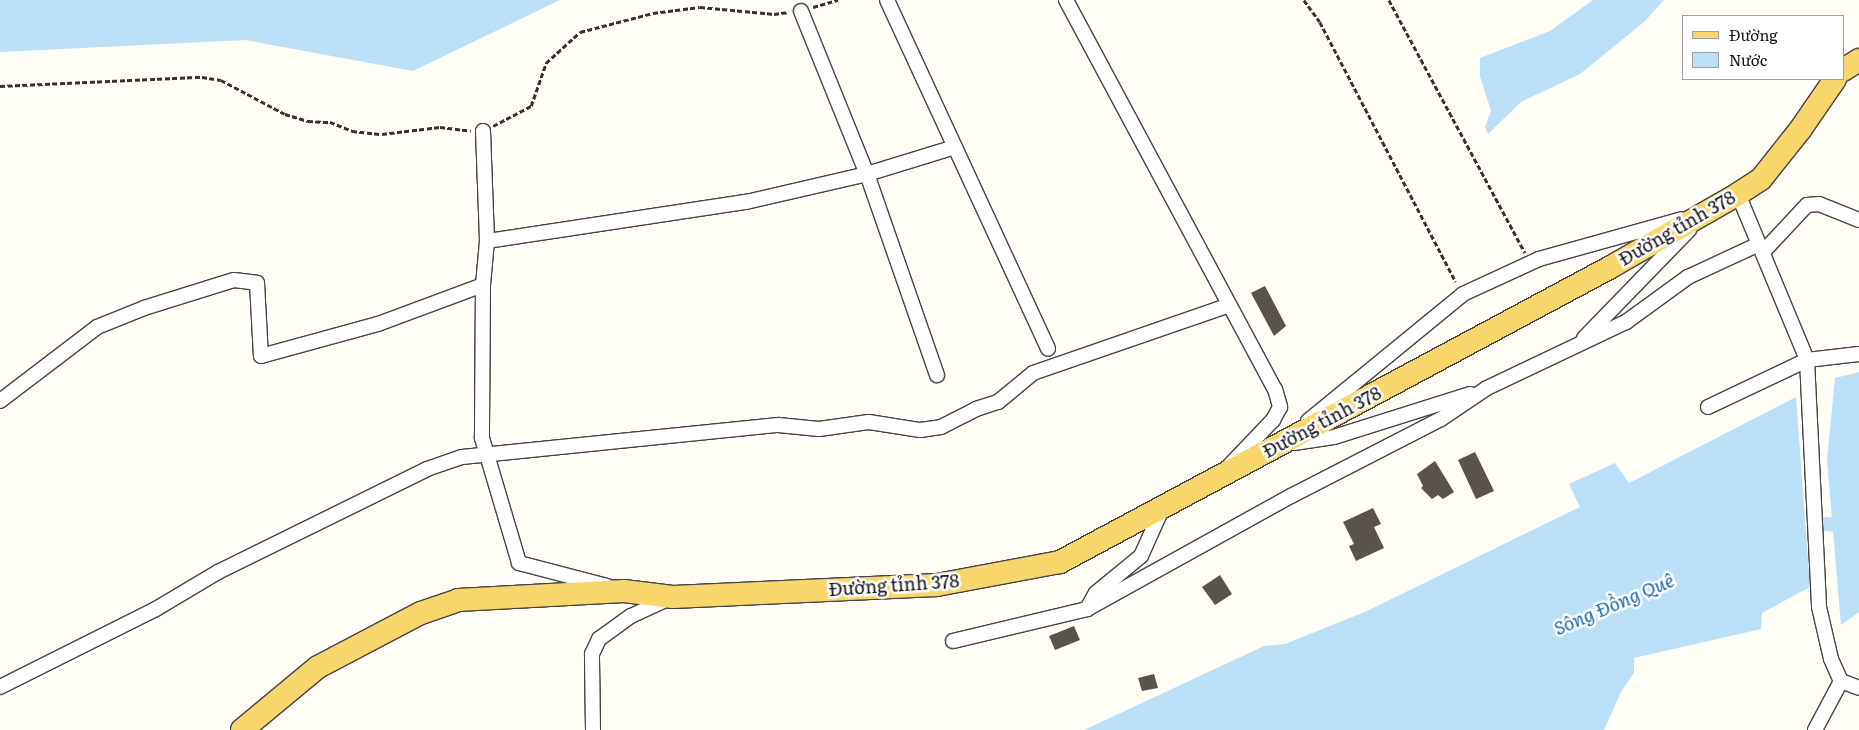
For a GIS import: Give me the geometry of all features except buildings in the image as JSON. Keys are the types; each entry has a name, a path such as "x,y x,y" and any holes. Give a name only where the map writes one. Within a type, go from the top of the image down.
{"main road":[{"path":"1844,69 1859,60"},
{"name":"Đường tỉnh 378","path":"242,730 318,668 421,613 458,600 624,590 673,597 937,586 1060,562 1279,445 1738,194 1761,179 1800,130 1834,80"}],"street":[{"path":"887,0 1048,349"},
{"path":"1066,0 1275,389 1280,407 1273,420 1219,477"},
{"path":"801,11 867,174 937,375"},
{"path":"483,131 487,241 483,285 482,438 519,563 624,590"},
{"path":"487,241 746,202 867,174 955,147"},
{"path":"1738,194 1807,360 1819,607 1831,660 1841,681 1859,688"},
{"path":"1279,445 1334,437 1487,388 1626,322 1688,277 1761,248 1807,205 1819,204 1859,220"},
{"path":"1279,445 1463,294 1530,263 1705,213"},
{"path":"1576,346 1705,213"},
{"path":"0,401 96,327 144,308 234,280 257,283 261,356 378,324 483,285"},
{"path":"0,688 156,609 218,572 367,498 462,457 778,425 819,429 869,422 920,430 941,427 976,409 998,402 1033,373 1229,305"},
{"path":"1708,407 1807,360 1859,354"},
{"path":"953,641 1087,609 1291,496 1441,419 1487,388"},
{"path":"1087,609 1096,593 1141,556 1164,507"},
{"path":"593,730 592,654 599,639 632,616 673,597"},
{"path":"1815,730 1841,681"}],"path":[{"path":"0,86 202,77 221,80 285,114 308,121 330,122 352,131 382,134 440,127 483,131 531,106 546,63 580,32 653,13 700,7 774,14 801,11 838,0"},
{"path":"1304,0 1320,22 1463,294"},
{"path":"1389,0 1530,263"}],"water":[{"path":"0,0 560,0 413,71 245,40 0,52"},
{"path":"1593,0 1664,0 1644,22 1580,74 1521,102 1488,134 1485,127 1491,111 1480,76 1480,58 1550,31"},
{"path":"1859,372 1859,612 1841,625 1827,460 1835,378"},
{"path":"1796,397 1810,587 1762,613 1761,629 1634,658 1634,673 1621,692 1604,730 1084,730 1264,646 1285,644 1367,611 1580,507 1569,484 1615,463 1629,483"}],"waterway":[{"name":"Sông Đồng Quê","path":"1826,524 1859,527"}]}
